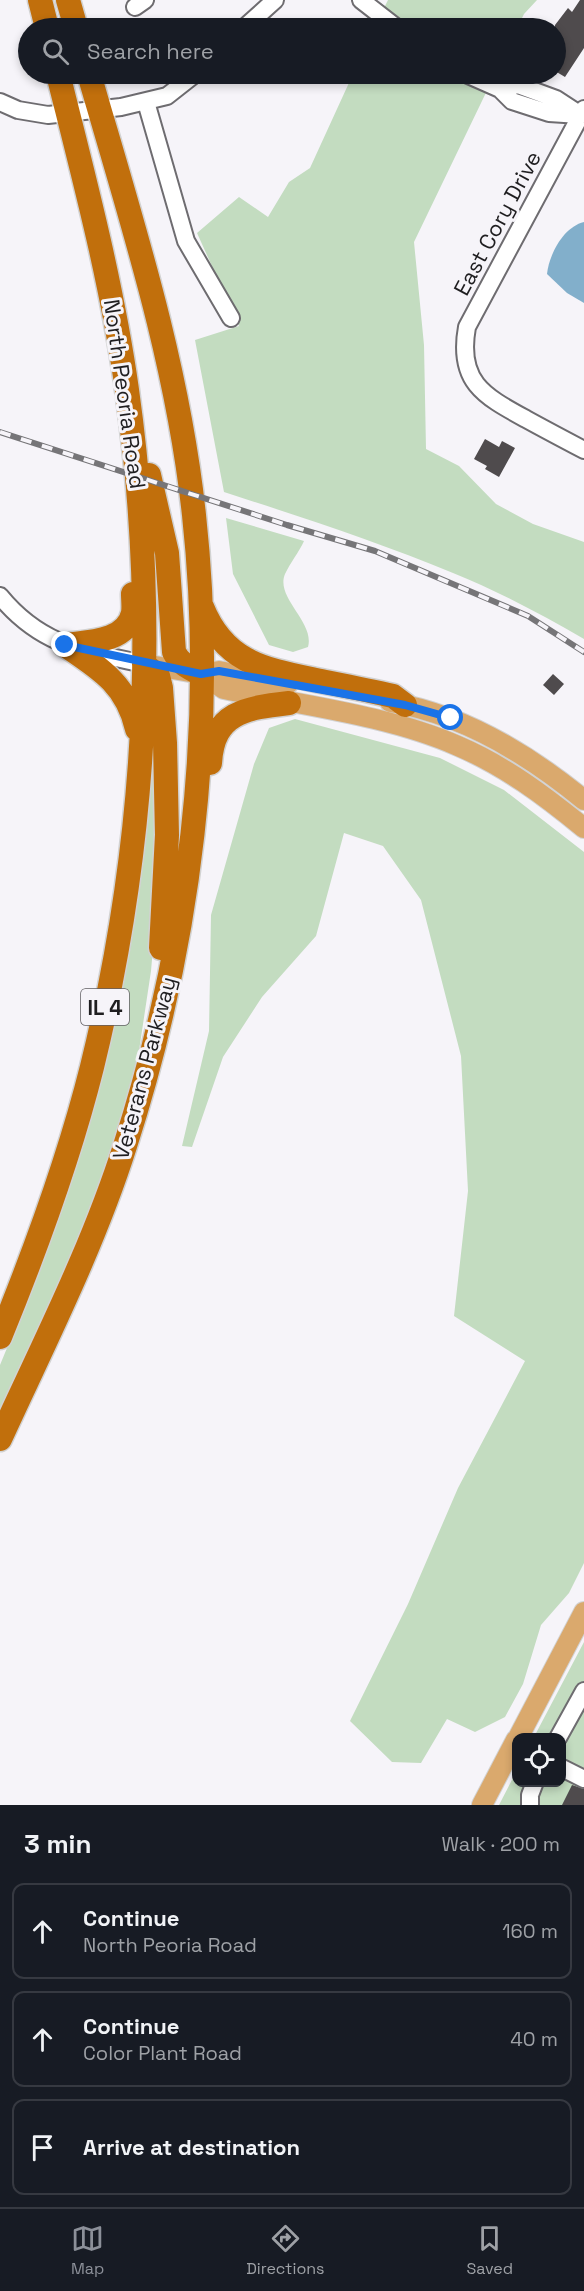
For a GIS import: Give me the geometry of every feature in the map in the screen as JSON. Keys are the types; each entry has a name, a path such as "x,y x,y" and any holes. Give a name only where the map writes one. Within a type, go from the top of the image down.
{"highway":[{"path":"40,0 44,18"},
{"path":"68,0 73,18"},
{"name":"North Peoria Road","path":"61,84 109,285 127,389 142,525 144,664"},
{"name":"North Peoria Road","path":"92,84 151,287 167,355 194,513 200,602 201,674"},
{"path":"127,389 163,534 169,576 174,652 186,667 201,674"},
{"path":"65,645 105,640 123,629 130,620 133,612 132,542 142,525"},
{"path":"200,602 209,624 225,645 255,666 393,696 405,705"},
{"path":"65,645 96,666 118,688 133,711 142,754"},
{"path":"144,664 158,676 161,688 168,798 165,904 157,1032"},
{"name":"IL 4","path":"0,1337 45,1223 92,1067 124,914 135,830 142,754 144,664"},
{"name":"Veterans Parkway","path":"0,1439 73,1279 110,1189 131,1126 157,1032 176,947 195,810 201,674"},
{"path":"176,947 197,890 212,742 219,729 242,712 258,707 289,703"}],"main road":[{"path":"144,664 201,674 219,671 430,711 471,726 536,765 584,800"},
{"path":"201,674 224,689 409,729 459,746 519,778 547,797 584,828"},
{"path":"520,1733 584,1612"},
{"path":"482,1805 512,1748"}],"street":[{"path":"255,18 275,0"},
{"path":"361,0 384,18"},
{"path":"0,102 37,114 99,109 146,102 167,96 182,84"},
{"path":"489,84 500,89 512,101 549,113 583,113"},
{"path":"146,102 186,241 231,318"},
{"name":"East Cory Drive","path":"583,113 466,327 464,341 466,363 477,386 492,401 584,450"},
{"path":"0,596 24,622 65,645 144,664"},
{"path":"560,1733 584,1691"},
{"path":"566,1770 584,1779"},
{"path":"530,1805 533,1787"}],"green space":[{"path":"388,0 537,0 522,18 379,18"},
{"path":"348,84 490,84 414,242 424,345 426,449 459,466 496,504 533,524 584,542 584,639 520,604 453,573 368,540 224,492 195,340 239,326 197,233 239,197 268,217 289,182 310,168"},
{"path":"226,518 304,541 285,574 283,583 285,592 306,628 309,638 308,647 293,652 269,645 233,574"},
{"path":"295,719 440,758 504,790 584,852 584,1563 569,1593 541,1625 523,1684 505,1717 475,1732 447,1719 421,1763 392,1762 350,1721 408,1604 458,1488 525,1361 454,1316 468,1191 461,1056 421,900 383,846 344,833 316,936 262,997 223,1057 192,1147 182,1146 209,1031 211,915 254,764 269,728"},
{"path":"153,749 157,901 151,971 137,1064 102,1177 82,1231 0,1412 0,1365 30,1292 125,967 143,853"},
{"path":"584,1642 584,1805 499,1805 512,1780 512,1787 566,1787 566,1733 536,1733"}],"water":[{"path":"584,222 584,303 567,293 547,274 558,243 576,225"}],"building":[{"path":"580,0 584,0 584,48 566,75 566,18 560,18 568,8 572,12"},
{"path":"485,439 499,447 502,441 515,448 499,477 485,469 487,466 474,459"},
{"path":"553,674 564,684 554,695 543,685"},
{"path":"572,1785 584,1789 584,1805 562,1805"}],"railway":[{"path":"0,432 287,525 375,551 528,616 584,652"}],"route":[{"path":"65,645 125,660 201,674 219,671 405,705 451,718"}]}
